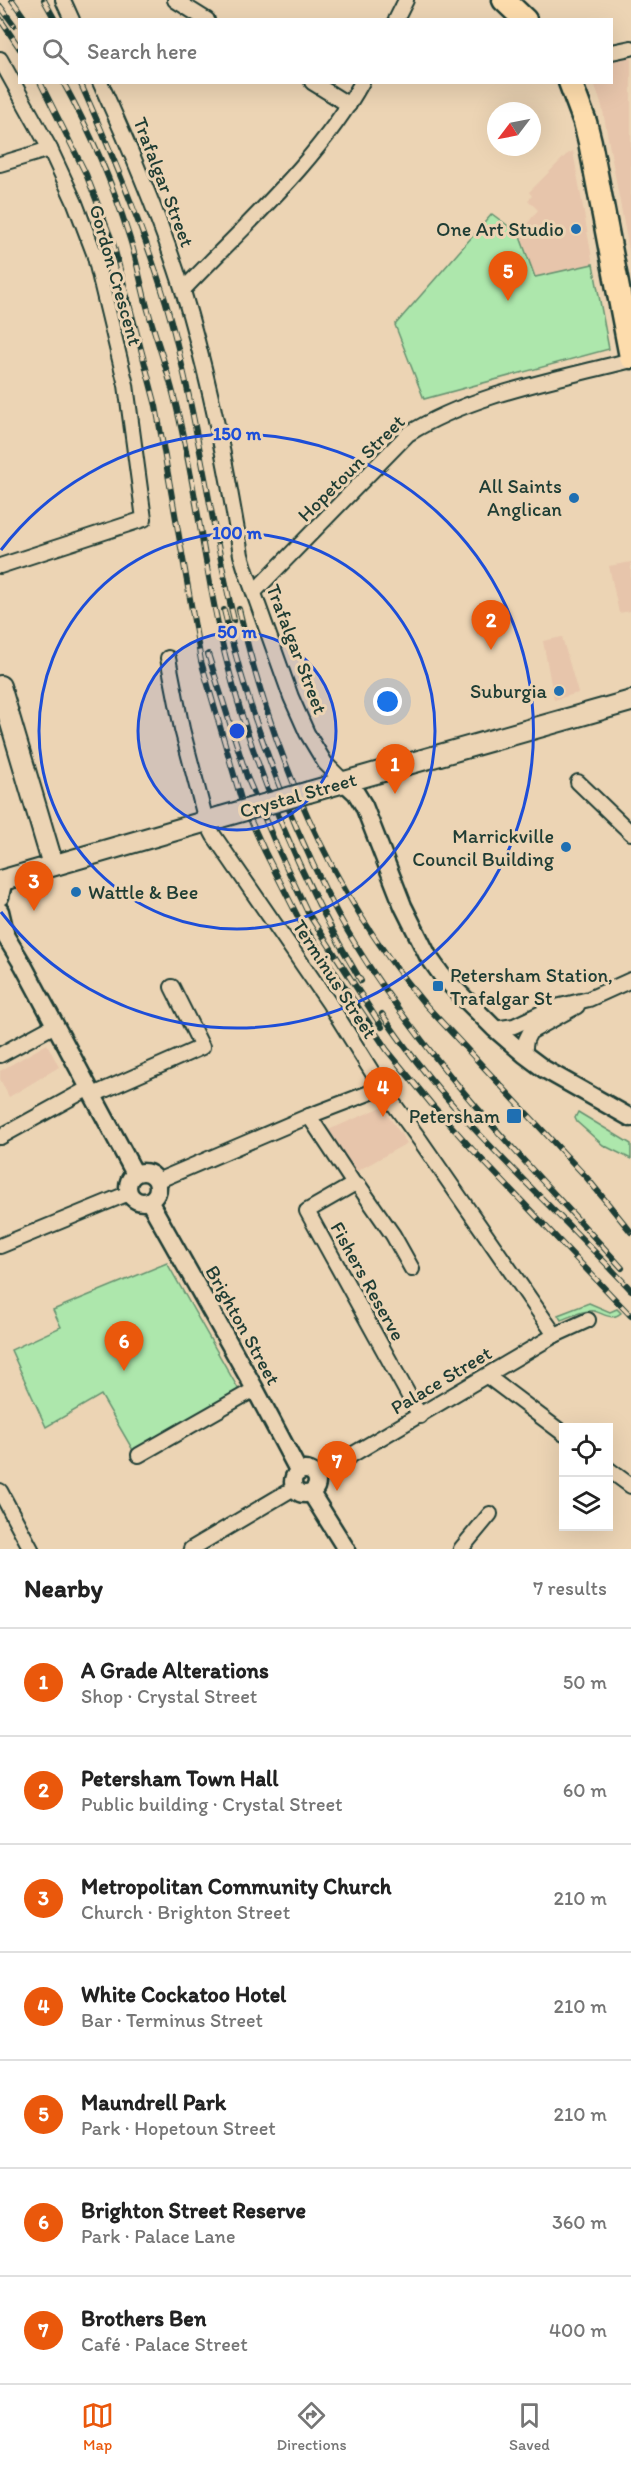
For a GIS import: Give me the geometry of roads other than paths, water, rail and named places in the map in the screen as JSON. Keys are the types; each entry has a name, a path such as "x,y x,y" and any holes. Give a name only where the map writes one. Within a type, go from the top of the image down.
{"highway":[{"path":"504,0 523,18"},
{"path":"571,84 590,142 631,359"}],"main road":[{"path":"0,686 53,865"},
{"name":"Crystal Street","path":"1,886 53,865 631,701"}],"street":[{"path":"63,0 71,18"},
{"path":"175,0 204,18"},
{"path":"397,18 406,0"},
{"path":"613,52 631,48"},
{"name":"Gordon Crescent","path":"0,59 50,149 75,203 96,264 126,385 144,519 0,566"},
{"name":"Trafalgar Street","path":"101,84 136,163 183,290 214,414 241,555 291,697 310,741 325,763 356,793 364,806 395,889 428,956 443,977 495,1029 524,1054 631,1118"},
{"path":"315,84 349,105"},
{"path":"183,290 301,166 336,124 361,84"},
{"path":"0,165 50,149"},
{"name":"Hopetoun Street","path":"254,592 408,434 425,424 487,398 631,359"},
{"name":"Terminus Street","path":"168,657 182,729 226,855 255,893 323,993 382,1088 555,1335"},
{"path":"578,782 631,833"},
{"path":"0,911 2,930 135,1174"},
{"path":"524,1054 525,1040 530,1032 589,999 631,981"},
{"path":"0,1137 91,1091 202,1047 172,987"},
{"path":"495,1029 514,1026 552,1008 589,999"},
{"path":"0,1055 55,1025"},
{"path":"156,1181 309,1116 382,1088"},
{"path":"309,1116 354,1184 359,1186 393,1235 412,1269"},
{"path":"147,1173 156,1181 156,1195 148,1201 135,1200 129,1193 129,1180 135,1174 147,1173"},
{"name":"Fishers Reserve","path":"354,1184 307,1211 420,1416"},
{"path":"0,1246 129,1193"},
{"name":"Brighton Street","path":"148,1201 255,1389 299,1472"},
{"name":"Palace Street","path":"316,1476 555,1335 588,1320"},
{"path":"488,1376 559,1430"},
{"path":"138,1455 255,1389"},
{"path":"310,1471 316,1476 316,1488 311,1493 303,1495 294,1488 293,1481 299,1472 310,1471"},
{"path":"613,1472 631,1486"},
{"path":"190,1549 294,1488"},
{"path":"0,1491 5,1511 31,1549"},
{"path":"311,1493 346,1549"},
{"path":"461,1549 490,1514"}],"railway":[{"path":"12,0 25,18"},
{"path":"44,0 54,18"},
{"path":"0,6 14,25"},
{"path":"0,19 18,46"},
{"path":"41,84 86,174 113,243 156,406 201,661 241,799 265,852 299,919 387,1050 472,1149 631,1316"},
{"path":"64,84 100,158 132,245 182,429 211,591 236,697 265,782 299,864 361,981"},
{"path":"81,84 127,191 166,303 186,382 234,620"},
{"path":"239,609 252,662 286,766 332,866 359,913 389,959 423,1002 587,1178 631,1232"},
{"path":"224,610 244,685 297,830 330,899 355,944 399,1010 447,1072 511,1147 622,1268"},
{"path":"208,654 247,777 277,847 308,913 382,1027"},
{"path":"382,1014 409,1052 469,1123 631,1290"}],"place":[{"name":"One Art Studio","path":"576,229"},
{"name":"Maundrell Park","path":"508,301"},
{"name":"All Saints Anglican","path":"574,498"},
{"name":"Petersham Town Hall","path":"491,650"},
{"name":"Suburgia","path":"559,691"},
{"name":"A Grade Alterations","path":"395,794"},
{"name":"Marrickville Council Building","path":"566,847"},
{"name":"Wattle & Bee","path":"76,892"},
{"name":"Metropolitan Community Church","path":"34,911"},
{"name":"Petersham Station, Trafalgar St","path":"438,986"},
{"name":"Petersham","path":"514,1116"},
{"name":"White Cockatoo Hotel","path":"383,1117"},
{"name":"Brighton Street Reserve","path":"124,1371"},
{"name":"Brothers Ben","path":"337,1491"}]}
